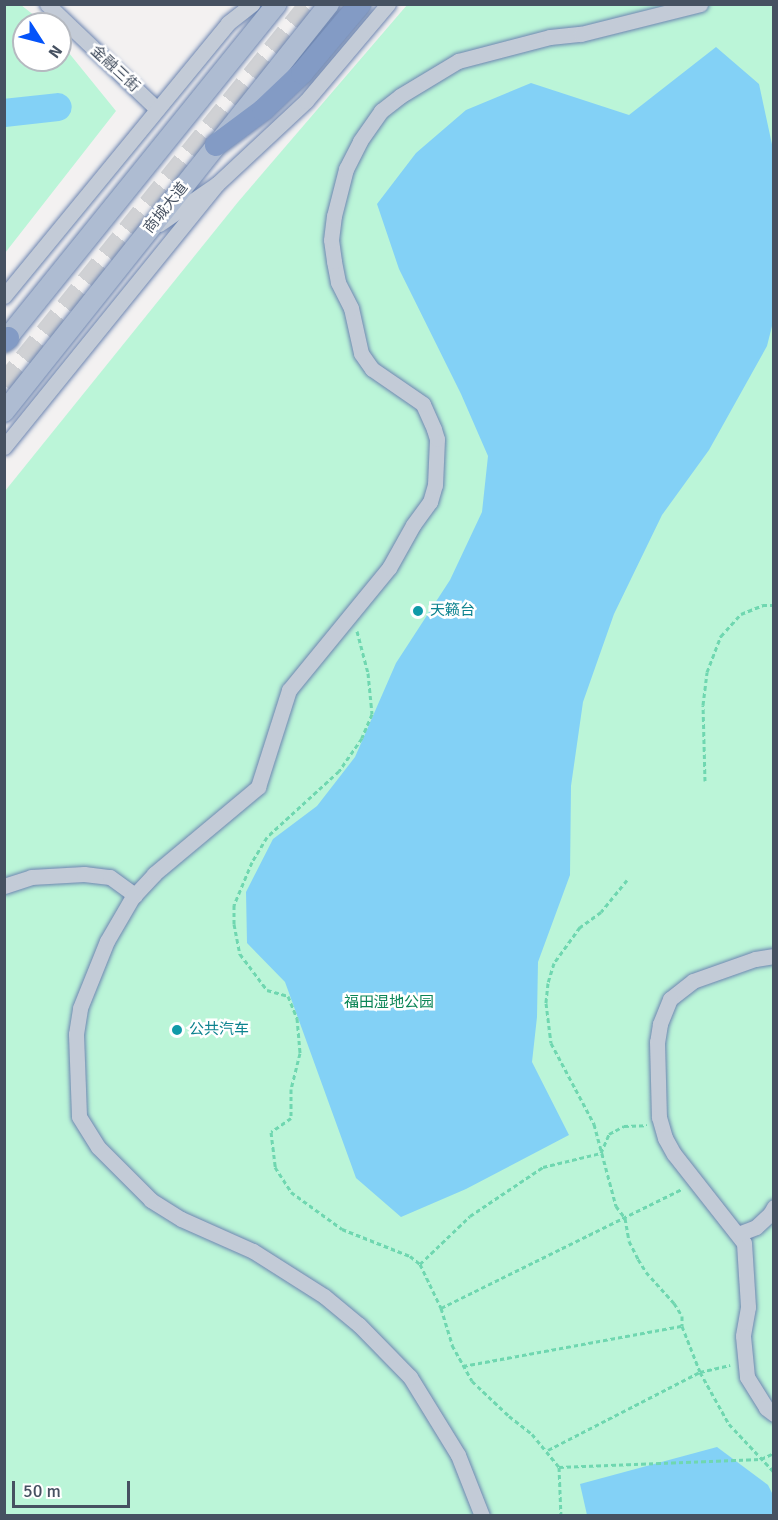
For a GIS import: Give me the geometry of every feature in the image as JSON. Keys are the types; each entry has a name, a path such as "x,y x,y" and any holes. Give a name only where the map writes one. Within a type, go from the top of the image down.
{"highway":[{"path":"216,145 263,110 302,73 360,4"}],"main road":[{"path":"6,340 277,4"},
{"name":"商城大道","path":"4,412 329,4"}],"street":[{"name":"金融三街","path":"47,4 157,109"},
{"path":"4,296 228,23 252,4"},
{"path":"4,447 217,184 306,101 388,4"},
{"path":"482,1515 458,1455 410,1377 359,1325 324,1296 253,1251 182,1219 151,1200 113,1165 98,1147 79,1116 76,1034 80,1008 116,922 135,894 161,867 258,787 289,690 389,568 413,525 430,502 435,485 437,440 423,404 372,369 361,353 351,308 338,282 331,240 334,216 346,170 360,141 381,111 400,96 458,61 550,37 580,34 700,4"},
{"path":"146,232 217,184"},
{"path":"4,886 31,877 84,874 110,878 135,894"},
{"path":"774,956 743,962 693,981 670,999 660,1024 657,1042 659,1116 662,1128 674,1154 744,1243 748,1278 748,1307 743,1336 747,1377 766,1408 774,1414"},
{"path":"738,1234 756,1227 771,1214 774,1207"}],"path":[{"path":"705,781 702,729 707,672 721,636 741,614 763,605 774,605"},
{"path":"352,614 368,673 372,714 362,738 339,771 267,837 242,884 234,905 234,924 240,954 267,990 288,996 297,1018 300,1053 291,1089 291,1118 271,1132 274,1167 291,1192 335,1224 410,1256 420,1264 441,1308 452,1345 463,1366 491,1400 548,1450 559,1467 561,1515"},
{"path":"627,880 601,912 580,927 566,943 554,963 548,983 546,1003 551,1043 594,1124 616,1206 625,1218 629,1241 638,1259 657,1287 674,1303 682,1316 682,1326 699,1372 729,1424 774,1472"},
{"path":"601,1153 609,1134 624,1126 662,1128"},
{"path":"420,1264 470,1216 543,1167 601,1153"},
{"path":"441,1308 696,1182"},
{"path":"463,1366 682,1326"},
{"path":"548,1450 699,1372 745,1361"},
{"path":"559,1467 761,1459 774,1453"}],"green space":[{"path":"5,4 21,5 30,12 12,12 12,72 72,72 72,57 116,111 5,253"},
{"name":"福田湿地公园","path":"407,5 773,5 773,1515 5,1516 5,491 238,202"}],"water":[{"path":"716,47 759,84 773,149 773,322 767,346 709,450 662,515 614,614 583,702 571,786 570,875 538,962 537,1017 532,1062 569,1135 466,1189 401,1217 356,1178 285,982 247,943 246,892 273,839 317,806 355,757 396,663 450,580 482,512 488,456 461,394 399,269 377,204 416,153 466,110 531,83 629,115"},
{"path":"717,1447 768,1485 773,1495 773,1515 587,1515 580,1484"}],"waterway":[{"path":"4,113 58,107"}],"tunnel":[{"path":"4,385 310,4"}],"place":[{"name":"天籁台","path":"418,611"},
{"name":"公共汽车","path":"177,1030"}]}
